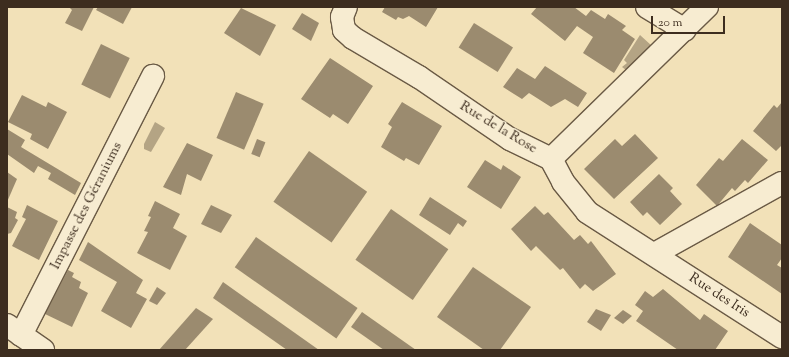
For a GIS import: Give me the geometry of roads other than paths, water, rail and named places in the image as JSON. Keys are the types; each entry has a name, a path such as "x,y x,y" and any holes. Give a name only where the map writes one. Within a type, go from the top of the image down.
{"street":[{"name":"Rue de la Rose","path":"346,7 342,17 344,30 353,38 419,77 510,139 551,159 707,7"},
{"path":"646,7 685,30"},
{"name":"Impasse des Géraniums","path":"14,330 153,76"},
{"name":"Rue des Iris","path":"551,159 562,182 587,212 656,254 782,337"},
{"path":"656,254 782,183"},
{"path":"14,330 43,350"}]}
